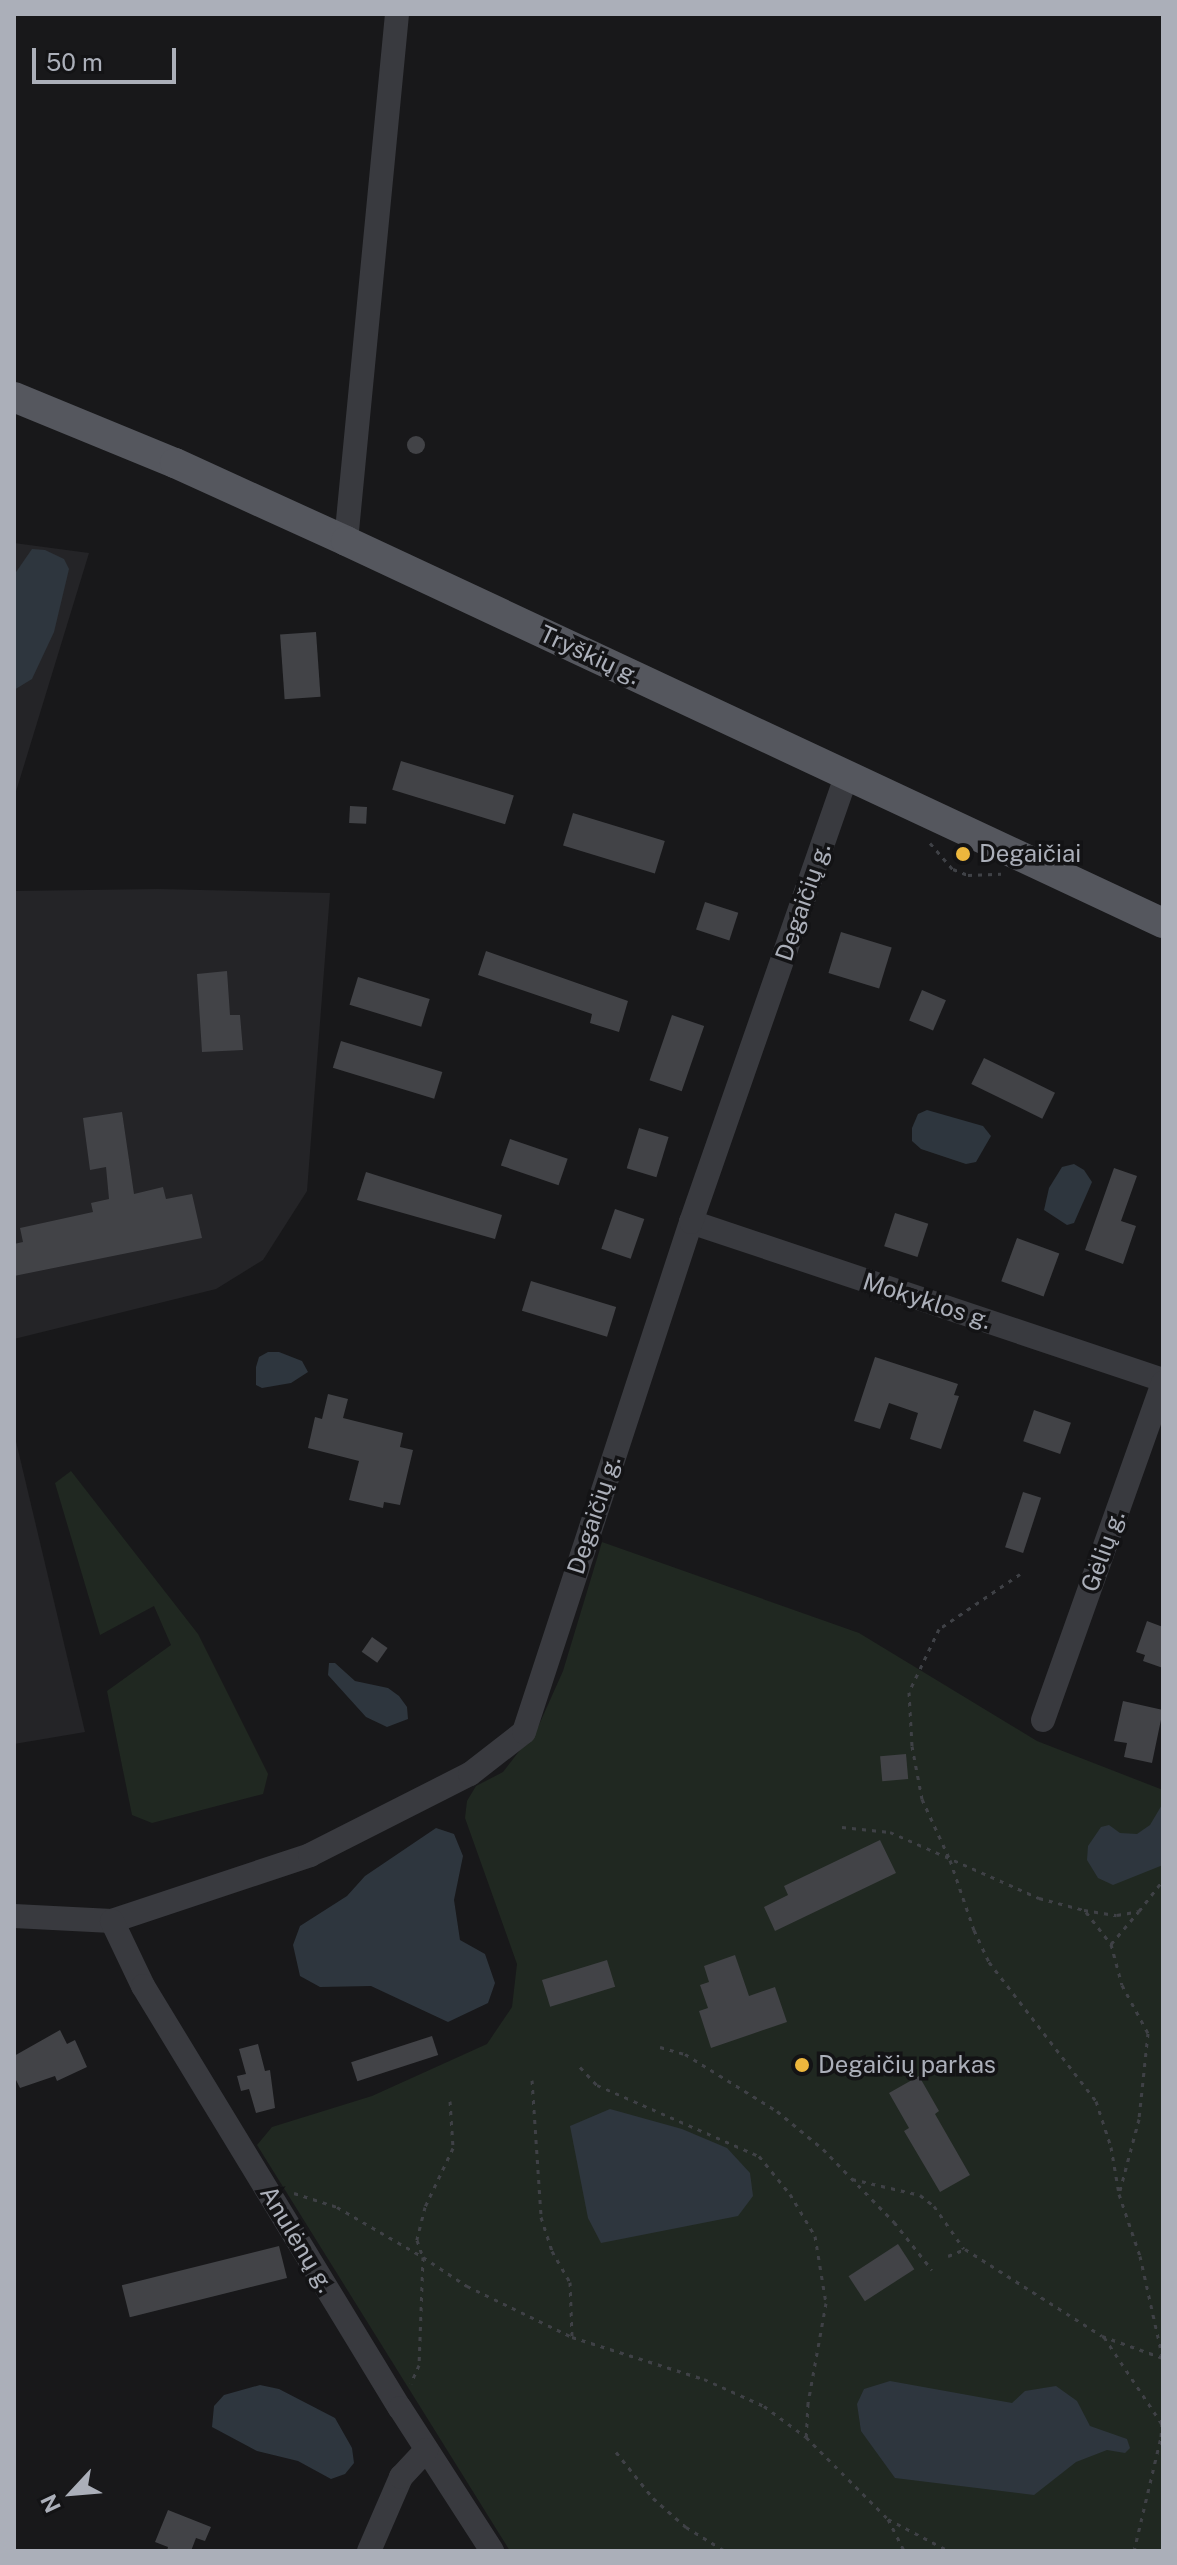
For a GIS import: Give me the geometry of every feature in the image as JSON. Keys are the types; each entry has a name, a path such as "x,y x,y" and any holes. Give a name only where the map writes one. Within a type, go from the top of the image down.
{"main road":[{"name":"Tryškių g.","path":"14,397 175,463 346,541 1163,923"}],"street":[{"path":"346,541 397,14"},
{"name":"Degaičių g.","path":"14,1916 112,1921 310,1855 470,1774 524,1732 691,1222 847,775"},
{"name":"Mokyklos g.","path":"691,1222 1163,1381"},
{"name":"Gėlių g.","path":"1043,1720 1163,1381"},
{"name":"Anulėnų g.","path":"112,1921 143,1986 400,2408 492,2551"},
{"path":"369,2551 401,2477 426,2450"}],"path":[{"path":"1020,1574 939,1629 909,1692 912,1746 922,1799 950,1860 974,1930 989,1962 1096,2101 1111,2147 1119,2194 1140,2256 1163,2359"},
{"path":"842,1827 890,1832 1039,1898 1117,1915 1139,1911"},
{"path":"1111,1944 1161,1883"},
{"path":"1084,1910 1111,1944 1122,1985 1148,2033 1139,2119 1119,2194"},
{"path":"660,2047 685,2054 777,2111 894,2222 932,2270"},
{"path":"580,2067 597,2085 759,2156 790,2194 815,2236 826,2303 808,2403 806,2437"},
{"path":"532,2080 541,2217 552,2251 570,2282 572,2337"},
{"path":"400,2408 419,2365 423,2257 417,2240 425,2207 453,2148 450,2101"},
{"path":"852,2179 920,2195 934,2206 965,2249 1102,2336 1163,2359"},
{"path":"263,2183 337,2207 467,2286 572,2337 704,2379 764,2406 806,2437 888,2519 949,2551"},
{"path":"948,2256 965,2249"},
{"path":"1102,2336 1162,2424"},
{"path":"1134,2551 1163,2407"},
{"path":"616,2452 653,2498 686,2527 725,2551"},
{"path":"888,2519 904,2551"}],"shaded area":[{"path":"14,543 89,553 14,798"},
{"path":"32,549 45,550 64,559 69,569 54,632 32,679 14,690 14,575"},
{"path":"158,889 330,893 307,1191 263,1260 216,1289 14,1339 14,891"},
{"path":"927,1110 983,1126 991,1136 976,1162 966,1164 921,1149 912,1141 912,1128 918,1114"},
{"path":"1074,1164 1084,1170 1092,1182 1074,1223 1067,1225 1044,1210 1049,1188 1062,1167"},
{"path":"268,1352 279,1352 302,1361 308,1372 291,1383 262,1388 256,1385 259,1357"},
{"path":"14,1433 85,1732 14,1744"},
{"path":"71,1471 198,1634 268,1774 263,1794 152,1823 132,1815 107,1691 171,1645 154,1606 100,1635 55,1483"},
{"name":"Degaičių parkas","path":"602,1542 859,1633 1037,1741 1163,1790 1163,2551 510,2551 257,2145 272,2127 372,2096 487,2044 512,2007 517,1964 465,1818 467,1801 476,1786 503,1772 538,1727 563,1671"},
{"path":"329,1663 335,1663 355,1681 388,1688 407,1707 408,1719 387,1727 366,1717 328,1675"},
{"path":"1163,1803 1163,1865 1113,1885 1098,1878 1087,1860 1088,1846 1101,1827 1109,1825 1120,1833 1137,1834 1150,1825"},
{"path":"436,1828 454,1834 463,1856 454,1900 460,1940 485,1954 495,1983 488,2003 448,2022 371,1986 320,1987 300,1976 293,1945 300,1926 347,1896 365,1876"},
{"path":"610,2109 682,2129 727,2148 750,2173 753,2196 738,2216 601,2243 588,2218 570,2126"},
{"path":"890,2381 1012,2403 1025,2391 1056,2386 1077,2401 1090,2426 1127,2439 1130,2448 1125,2453 1107,2450 1076,2462 1034,2495 895,2478 861,2431 857,2404 864,2389"},
{"path":"260,2385 279,2389 335,2418 352,2448 354,2463 345,2474 331,2479 298,2461 257,2451 212,2427 214,2406 224,2395"}],"building":[{"path":"416,436 425,445 416,454 407,445"},
{"path":"316,632 321,697 285,699 280,635"},
{"path":"401,761 514,795 505,824 392,790"},
{"path":"350,806 367,807 366,824 349,823"},
{"path":"573,813 665,841 655,874 563,846"},
{"path":"705,902 738,913 729,940 696,930"},
{"path":"841,932 892,947 879,989 828,973"},
{"path":"486,951 628,1001 619,1032 590,1023 592,1014 478,975"},
{"path":"227,971 230,1015 240,1015 243,1050 202,1052 197,974"},
{"path":"358,977 430,999 421,1027 350,1005"},
{"path":"922,990 946,1000 933,1031 909,1020"},
{"path":"672,1015 704,1026 682,1091 650,1080"},
{"path":"341,1041 442,1072 434,1099 333,1068"},
{"path":"984,1058 1055,1093 1042,1119 971,1084"},
{"path":"122,1112 134,1194 163,1187 166,1199 192,1194 202,1238 14,1276 14,1244 23,1242 20,1228 93,1212 91,1203 109,1199 106,1167 90,1170 83,1118"},
{"path":"639,1128 669,1137 656,1177 627,1168"},
{"path":"510,1139 568,1159 559,1185 501,1165"},
{"path":"1114,1168 1137,1176 1121,1221 1136,1226 1123,1264 1085,1250"},
{"path":"366,1172 502,1215 495,1239 357,1200"},
{"path":"615,1209 644,1219 631,1259 601,1249"},
{"path":"895,1213 928,1224 917,1257 884,1246"},
{"path":"1017,1238 1059,1253 1044,1297 1001,1281"},
{"path":"531,1281 616,1307 607,1337 522,1311"},
{"path":"875,1357 958,1384 954,1395 959,1396 941,1449 910,1439 918,1413 889,1403 880,1429 854,1421"},
{"path":"328,1394 348,1399 343,1418 403,1433 400,1447 413,1450 400,1505 384,1502 383,1508 349,1500 359,1461 308,1448 315,1417 322,1419"},
{"path":"1034,1410 1071,1423 1060,1454 1023,1441"},
{"path":"1023,1492 1041,1498 1023,1553 1005,1547"},
{"path":"1147,1621 1163,1627 1163,1668 1143,1661 1145,1655 1136,1652"},
{"path":"372,1637 388,1648 377,1663 362,1652"},
{"path":"1123,1701 1163,1710 1152,1763 1124,1757 1127,1743 1114,1741"},
{"path":"906,1754 908,1779 882,1781 880,1756"},
{"path":"880,1840 896,1873 775,1931 764,1907 788,1895 784,1886"},
{"path":"735,1955 749,1996 775,1987 787,2022 711,2048 699,2011 708,2008 700,1985 709,1982 704,1966"},
{"path":"607,1960 615,1987 550,2007 542,1980"},
{"path":"60,2030 67,2044 75,2040 87,2067 57,2081 55,2076 20,2088 14,2076 14,2056"},
{"path":"432,2036 438,2055 357,2081 351,2062"},
{"path":"258,2044 265,2071 270,2070 275,2108 256,2113 249,2089 241,2091 237,2076 246,2074 239,2049"},
{"path":"919,2076 939,2111 935,2114 970,2175 940,2192 904,2131 909,2128 889,2093"},
{"path":"898,2244 914,2269 865,2301 849,2276"},
{"path":"279,2246 287,2278 130,2317 122,2285"},
{"path":"168,2510 211,2527 205,2541 196,2538 191,2551 167,2551 168,2547 155,2542"}],"place":[{"name":"Degaičiai","path":"963,854"},
{"name":"Degaičių parkas","path":"802,2065"}]}
